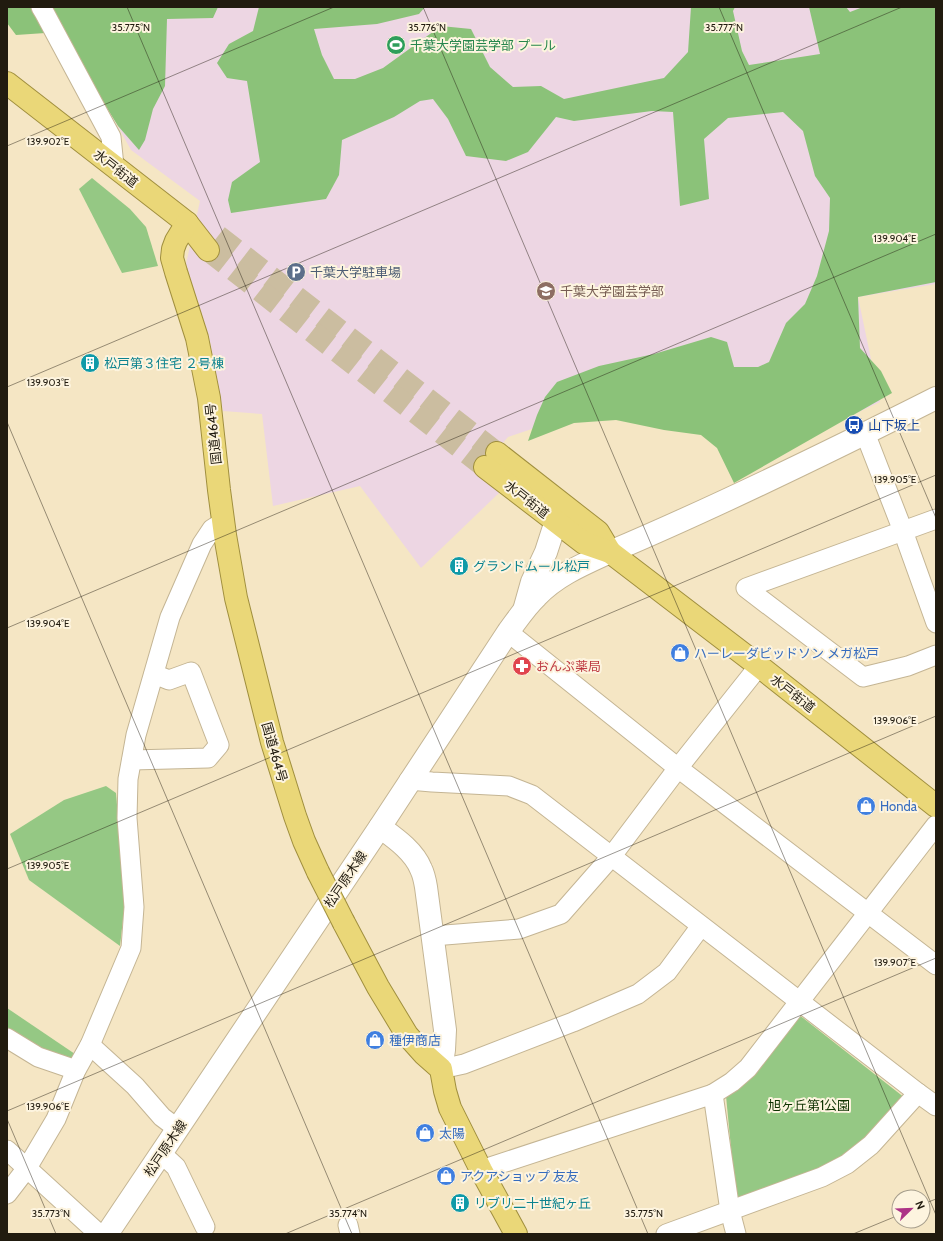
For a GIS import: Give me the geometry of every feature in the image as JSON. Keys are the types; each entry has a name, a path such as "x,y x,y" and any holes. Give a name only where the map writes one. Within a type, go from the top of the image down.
{"highway":[{"name":"水戸街道","path":"7,83 213,243"},
{"name":"国道464号","path":"187,223 176,241 172,258 197,338 209,398 224,522 236,598 265,720 295,816 318,872 386,1000 408,1035 424,1054 441,1069"},
{"name":"水戸街道","path":"610,552 598,532 491,460 556,521 584,543 610,552 759,666 936,806"},
{"path":"441,1069 450,1108 481,1170 516,1234"}],"main road":[{"name":"松戸原木線","path":"107,1234 380,827 409,780 508,632 524,610 537,596 552,582 584,564 770,480 936,398"},
{"path":"524,610 532,582 546,552 556,521"},
{"path":"380,827 397,838 410,852 421,868 426,888 445,1030 441,1069"}],"street":[{"path":"40,7 111,137 114,166"},
{"path":"866,433 936,624"},
{"path":"936,519 746,588 862,677 908,666 936,655"},
{"path":"7,1194 27,1168 56,1119 76,1070 93,1039 131,948 134,907 127,818 128,780 136,735 170,617 202,544 212,529 224,522"},
{"path":"508,632 678,768 936,965"},
{"path":"433,936 519,929 560,914 611,857 678,768 759,666"},
{"path":"132,760 208,758 219,745 191,672 169,680 154,674"},
{"path":"409,780 509,786 532,795 936,1106"},
{"path":"481,1170 713,1094 732,1082 748,1068 936,825"},
{"path":"441,1069 478,1059 573,1022 638,994 667,972 701,926"},
{"path":"7,1038 38,1057 76,1070"},
{"path":"93,1039 162,1116 178,1129"},
{"path":"666,1234 822,1177 847,1164 871,1145 918,1093"},
{"path":"713,1094 730,1211 736,1234"},
{"path":"7,1150 99,1234"},
{"path":"162,1154 176,1167 205,1227"}],"shaded area":[{"name":"千葉大学園芸学部","path":"51,7 936,7 936,284 858,297 880,402 766,456 697,419 600,406 508,437 478,472 501,491 421,568 360,486 273,506 262,414 223,411 209,336 186,264 200,201 131,150"}],"green space":[{"path":"7,7 218,7 213,18 167,19 165,86 153,109 145,140 139,150 118,126 60,32 16,35 7,23"},
{"path":"259,7 425,7 419,14 377,24 314,29 322,55 334,79 355,79 383,68 441,26 471,29 490,67 513,87 541,86 564,99 664,78 688,52 691,7 735,7 733,11 742,51 749,65 820,54 809,7 846,7 850,12 863,7 936,7 936,282 858,297 860,348 881,371 892,393 734,483 717,448 701,435 664,430 616,420 574,423 528,441 545,397 557,382 599,366 654,354 711,337 727,342 734,367 758,367 769,362 786,323 805,304 817,276 829,231 830,198 815,176 803,131 783,112 728,118 704,139 709,199 680,206 673,112 652,111 574,121 556,117 528,152 506,161 466,156 448,119 433,99 420,101 394,117 342,140 339,175 326,199 231,213 228,200 232,182 260,162 247,81 227,78 217,63 229,44 253,31"},
{"path":"92,178 130,209 146,227 158,266 122,273 79,189"},
{"path":"106,786 116,793 125,902 120,946 29,880 10,834 64,800"},
{"path":"7,1008 75,1054 71,1062 49,1055 7,1027"},
{"name":"旭ヶ丘第1公園","path":"798,1014 905,1098 867,1140 838,1163 736,1200 726,1096"}],"tunnel":[{"path":"218,236 497,453"},
{"path":"208,250 485,467"}],"place":[{"name":"千葉大学園芸学部 プール","path":"396,45"},
{"name":"千葉大学駐車場","path":"296,272"},
{"name":"千葉大学園芸学部","path":"546,291"},
{"name":"松戸第３住宅 ２号棟","path":"90,363"},
{"name":"山下坂上","path":"854,425"},
{"name":"グランドムール松戸","path":"459,566"},
{"name":"ハーレーダビッドソン メガ松戸","path":"680,653"},
{"name":"おんぷ薬局","path":"522,666"},
{"name":"Honda","path":"866,806"},
{"name":"種伊商店","path":"375,1040"},
{"name":"太陽","path":"425,1133"},
{"name":"アクアショップ 友友","path":"446,1176"},
{"name":"リブリ二十世紀ヶ丘","path":"460,1203"}]}
